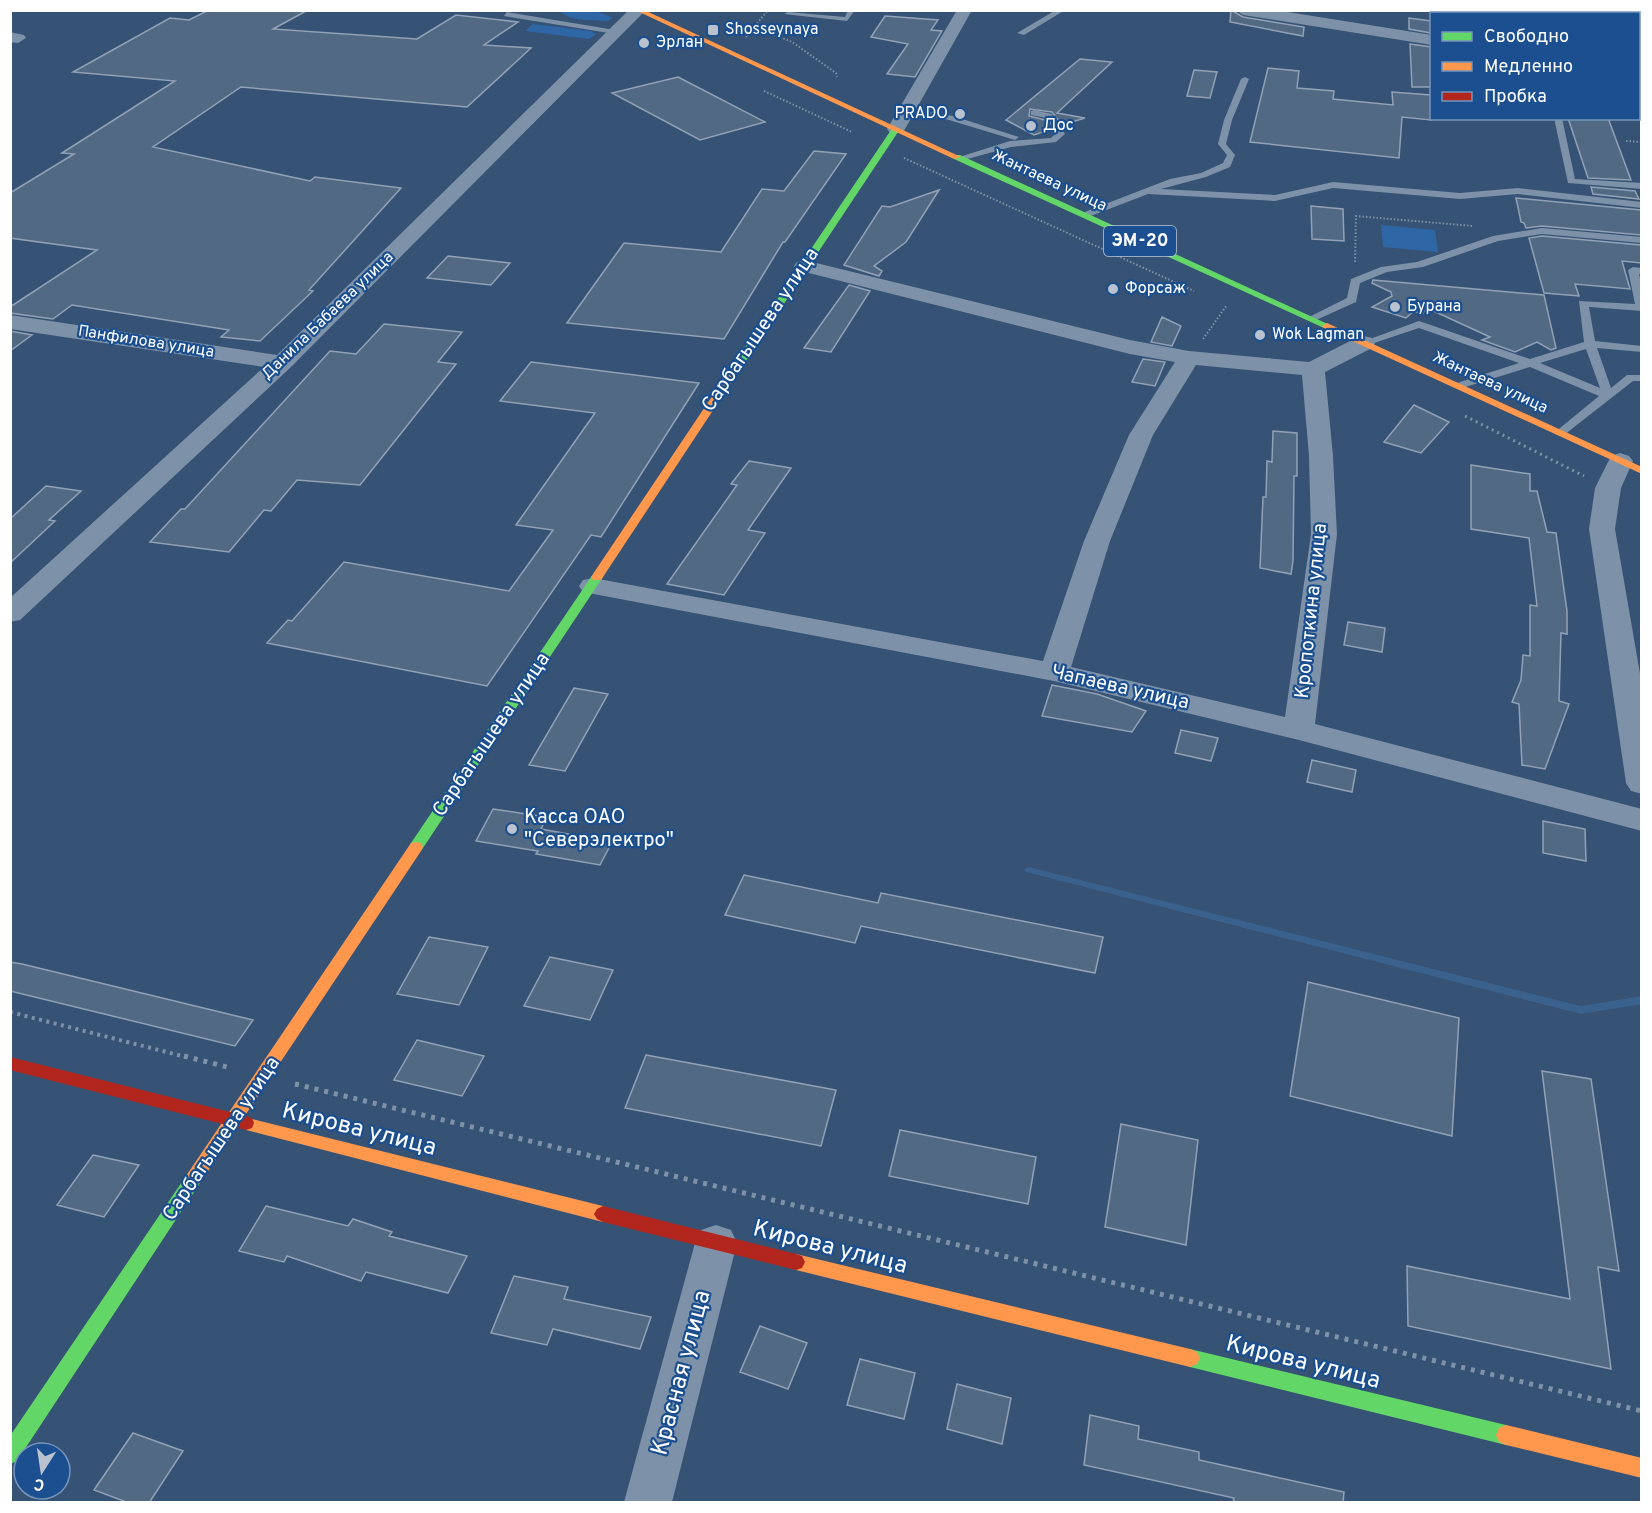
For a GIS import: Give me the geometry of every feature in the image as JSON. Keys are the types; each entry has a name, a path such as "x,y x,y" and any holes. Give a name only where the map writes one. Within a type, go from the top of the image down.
{"street":[{"name":"Сарбагышева улица","path":"10,1454 593,586 896,129 965,10"},
{"path":"1243,10 1278,13 1430,40"},
{"name":"Данила Бабаева улица","path":"10,614 282,363 615,32 639,11"},
{"name":"Жантаева улица","path":"639,11 1631,466"},
{"path":"804,266 1130,347 1189,358 1313,369 1364,343"},
{"name":"Панфилова улица","path":"10,322 282,363"},
{"path":"1054,672 1097,541 1141,435 1189,358"},
{"name":"Кропоткина улица","path":"1299,730 1324,534 1321,456 1313,369"},
{"path":"1631,466 1608,488 1602,529 1641,783"},
{"name":"Чапаева улица","path":"593,586 1054,672 1299,730 1641,820"},
{"name":"Кирова улица","path":"10,1063 716,1243 1641,1468"},
{"name":"Красная улица","path":"648,1503 716,1243"}],"lane":[{"path":"791,10 788,15 847,19 852,10"},
{"path":"1021,33 1062,10"},
{"path":"507,14 615,32"},
{"path":"1084,215 1173,181 1203,175 1227,165 1231,155 1222,144 1228,120 1245,79"},
{"path":"908,110 950,118 1015,137"},
{"path":"960,158 1010,144 1053,140 1061,134 1049,116 1034,113"},
{"path":"1558,120 1571,181 1641,186"},
{"path":"1148,190 1275,198 1333,185 1460,196 1518,191 1641,206"},
{"path":"1310,319 1352,300 1355,281 1385,268 1419,265 1496,238 1542,231 1641,240"},
{"path":"1608,396 1590,344 1583,303 1641,308 1633,270 1641,271"},
{"path":"1364,343 1419,324 1530,363 1608,396"},
{"path":"1458,386 1590,344 1641,349"},
{"path":"1560,433 1631,377 1641,378"}],"path":[{"path":"745,39 768,10"},
{"path":"754,27 792,42 836,73 839,83"},
{"path":"1626,141 1641,142"},
{"path":"1355,281 1356,216 1484,226"},
{"path":"1189,358 1227,305"},
{"path":"10,1012 264,1076 1641,1411"}],"shaded area":[{"path":"564,10 595,11 612,17 608,21 578,19 562,13"},
{"path":"533,24 591,31 596,34 589,39 525,31"},
{"path":"1381,225 1435,230 1438,252 1383,247"}],"building":[{"path":"209,10 308,10 273,29 417,39 456,15 518,22 484,45 531,48 467,107 241,87 153,147 310,181 315,177 401,188 309,290 313,291 260,341 221,337 229,330 72,305 53,319 10,313 10,307 97,250 10,238 10,193 74,154 62,153 175,81 73,72 170,18 189,20"},
{"path":"1231,10 1243,17 1304,27 1303,36 1230,22"},
{"path":"885,16 938,20 931,30 942,31 915,77 887,74 908,44 871,37"},
{"path":"1409,18 1430,21 1430,33 1409,29"},
{"path":"1410,44 1430,47 1430,87 1412,87"},
{"path":"1080,59 1112,62 1057,113 1085,118 1062,125 1052,112 1030,109 1029,116 1045,120 1051,129 1034,135 1006,120"},
{"path":"1268,68 1299,71 1297,88 1334,91 1333,99 1393,105 1392,92 1430,95 1430,120 1402,117 1399,158 1250,142"},
{"path":"1194,70 1217,72 1210,98 1187,96"},
{"path":"678,77 765,122 700,140 612,93"},
{"path":"1569,120 1609,120 1631,180 1588,178"},
{"path":"814,151 846,154 783,242 724,339 567,323 624,243 721,252 762,189 784,191"},
{"path":"1591,187 1635,191 1639,199 1593,194"},
{"path":"939,190 906,242 874,266 882,271 879,276 844,265 882,206 890,207"},
{"path":"1516,198 1641,210 1641,235 1542,226 1526,228 1521,222"},
{"path":"1311,206 1343,209 1344,241 1312,239"},
{"path":"1542,236 1641,245 1641,263 1622,261 1630,289 1575,284 1579,296 1544,293 1529,238"},
{"path":"448,256 510,263 491,285 427,278"},
{"path":"1373,280 1544,295 1556,348 1551,350 1537,342 1515,352 1482,340 1490,337 1427,308 1422,314 1414,311 1406,318 1372,307 1392,296 1391,292 1372,283"},
{"path":"849,285 870,291 831,352 804,348"},
{"path":"1162,317 1181,326 1172,346 1151,342"},
{"path":"384,324 462,332 438,362 456,364 360,485 297,480 271,511 264,510 229,552 150,542 181,509 185,509 330,351 356,354"},
{"path":"10,331 32,335 10,351"},
{"path":"1143,359 1165,362 1155,386 1132,382"},
{"path":"531,362 699,383 601,537 591,535 487,686 267,643 288,620 292,621 344,562 509,591 553,530 516,525 595,413 500,401"},
{"path":"1414,405 1449,422 1421,453 1384,442"},
{"path":"1273,431 1297,433 1297,476 1294,476 1291,574 1260,568 1263,497 1266,497 1267,461 1272,462"},
{"path":"749,461 791,468 748,530 765,533 724,595 667,584 737,485 731,484"},
{"path":"1471,465 1530,474 1530,491 1537,491 1547,532 1556,533 1567,611 1567,634 1561,633 1559,701 1569,704 1545,769 1522,765 1519,704 1512,702 1521,680 1523,655 1530,656 1530,605 1537,606 1529,538 1471,529"},
{"path":"46,486 81,491 49,520 55,521 10,563 10,519"},
{"path":"1348,622 1385,628 1382,652 1344,645"},
{"path":"1052,685 1097,694 1146,711 1132,732 1042,716"},
{"path":"574,688 608,694 565,771 529,765"},
{"path":"1181,730 1218,738 1211,761 1175,753"},
{"path":"1312,760 1356,770 1352,792 1307,782"},
{"path":"493,809 547,817 541,829 612,842 600,865 536,854 538,851 476,841"},
{"path":"1543,821 1585,829 1586,861 1543,853"},
{"path":"744,875 878,903 881,893 1103,937 1095,973 861,926 855,943 725,915"},
{"path":"429,937 488,947 459,1005 397,994"},
{"path":"550,957 613,970 590,1020 524,1006"},
{"path":"10,962 253,1020 235,1046 10,991"},
{"path":"1308,982 1459,1018 1452,1136 1290,1096"},
{"path":"417,1040 484,1056 462,1096 394,1080"},
{"path":"646,1055 836,1090 821,1146 625,1108"},
{"path":"1542,1071 1591,1079 1619,1271 1598,1267 1611,1369 1408,1326 1407,1266 1570,1299"},
{"path":"1121,1124 1198,1140 1186,1245 1105,1227"},
{"path":"900,1130 1036,1157 1028,1204 889,1176"},
{"path":"93,1155 139,1165 104,1217 57,1205"},
{"path":"266,1206 348,1226 353,1219 392,1232 389,1236 467,1256 448,1293 366,1272 361,1281 287,1256 284,1262 239,1251"},
{"path":"514,1276 568,1287 564,1299 651,1317 640,1349 553,1329 547,1345 491,1333"},
{"path":"760,1326 807,1343 788,1389 740,1372"},
{"path":"860,1359 915,1373 904,1419 847,1405"},
{"path":"957,1384 1011,1398 1002,1444 947,1429"},
{"path":"1090,1415 1139,1426 1138,1439 1199,1452 1199,1460 1344,1492 1343,1503 1233,1503 1234,1498 1084,1465"},
{"path":"133,1433 183,1451 149,1503 129,1503 94,1490"}],"waterway":[{"path":"1029,870 1581,1010 1642,1000"}],"traffic: fast":[{"path":"732,374 896,129"},
{"path":"957,157 1327,326"},
{"path":"416,847 597,577"},
{"path":"10,1454 194,1178"},
{"path":"1190,1358 1506,1435"}],"traffic: slow":[{"path":"638,10 957,157"},
{"path":"1327,326 1642,471"},
{"path":"597,577 732,374"},
{"path":"194,1178 416,847"},
{"path":"246,1123 603,1214"},
{"path":"796,1262 1190,1358"},
{"path":"1506,1435 1642,1468"}],"traffic: jam":[{"path":"10,1063 246,1123"},
{"path":"603,1214 796,1262"}],"place":[{"name":"Shosseynaya","path":"713,30"},
{"name":"Эрлан","path":"644,43"},
{"name":"PRADO","path":"960,114"},
{"name":"Дос","path":"1031,126"},
{"name":"Форсаж","path":"1113,289"},
{"name":"Бурана","path":"1395,307"},
{"name":"Wok Lagman","path":"1260,335"},
{"name":"Касса ОАО \"Северэлектро\"","path":"512,829"}]}
